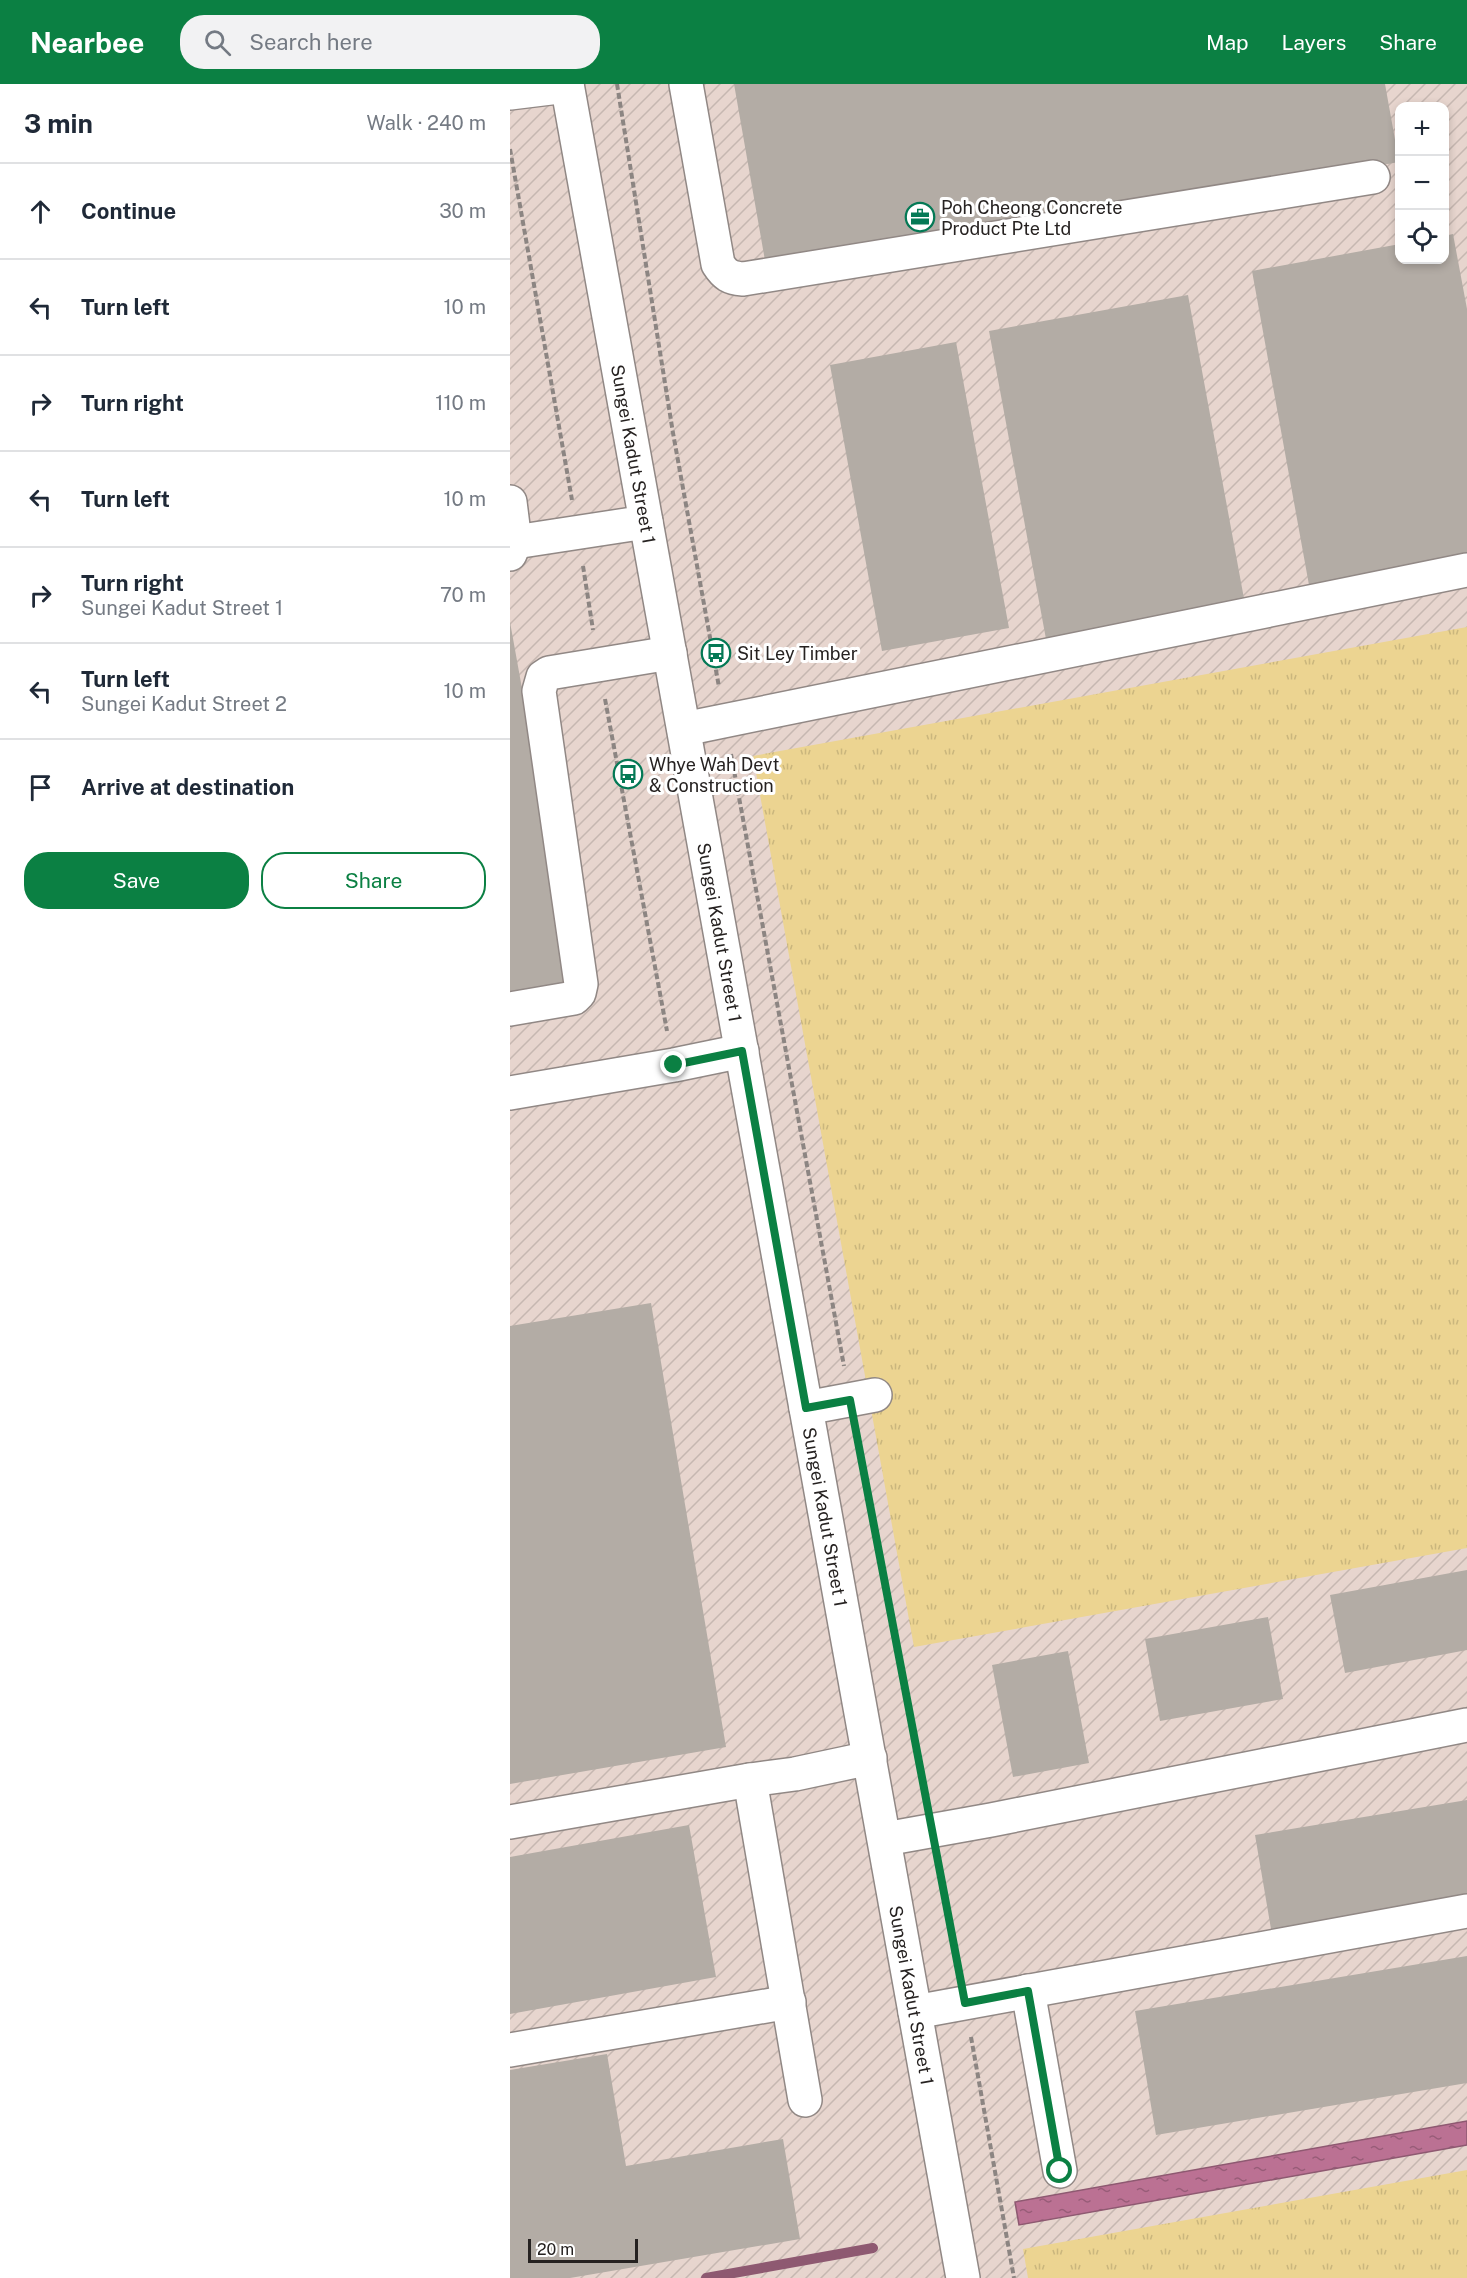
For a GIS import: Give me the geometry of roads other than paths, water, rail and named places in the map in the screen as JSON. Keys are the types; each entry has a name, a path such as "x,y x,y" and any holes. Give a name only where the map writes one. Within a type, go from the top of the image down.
{"street":[{"path":"686,84 718,264 723,273 730,278 754,277 1373,177"},
{"path":"510,93 567,85"},
{"name":"Sungei Kadut Street 1","path":"567,85 963,2278"},
{"path":"510,502 513,548 578,532 646,522"},
{"path":"684,729 1467,570"},
{"path":"510,1009 574,998 580,988 539,691 543,677 549,673 670,653"},
{"path":"510,1093 742,1051"},
{"path":"806,1408 863,1397"},
{"path":"885,1839 1467,1725"},
{"path":"510,1822 795,1774 870,1758"},
{"path":"750,1780 805,2100"},
{"path":"915,2012 1467,1911"},
{"path":"1028,1991 1060,2171"},
{"path":"510,2050 789,2002"}],"water":[{"path":"1467,2121 1467,2145 1019,2225 1015,2202"}],"waterway":[{"path":"706,2278 873,2248"}],"place":[{"name":"Poh Cheong Concrete Product Pte Ltd","path":"920,217"},
{"name":"Sit Ley Timber","path":"716,653"},
{"name":"Whye Wah Devt & Construction","path":"628,774"}]}
